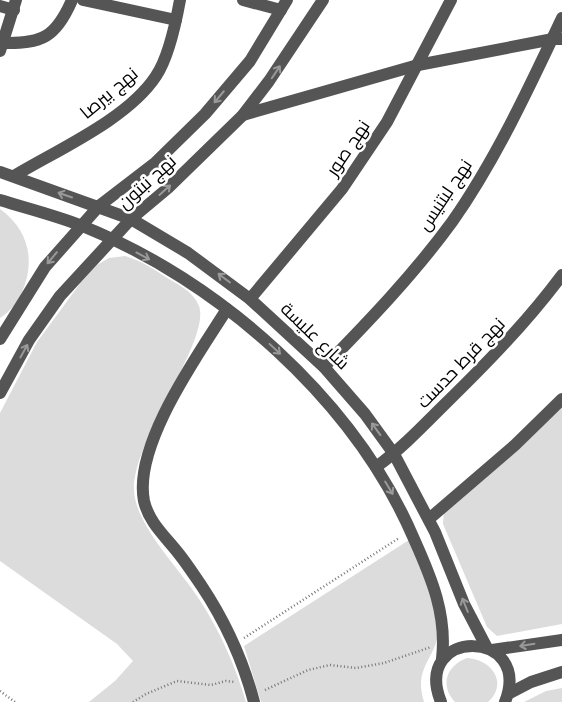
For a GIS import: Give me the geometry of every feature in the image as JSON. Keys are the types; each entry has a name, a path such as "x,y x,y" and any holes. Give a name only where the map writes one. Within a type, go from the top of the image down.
{"street":[{"path":"0,6 15,5 1,47 50,35 60,23 72,0"},
{"path":"83,0 176,20"},
{"name":"نهج بيرصا","path":"14,176 99,127 139,95 157,76 176,20 180,0"},
{"path":"243,0 284,5"},
{"name":"نهج نبتون","path":"0,393 30,340 60,296 131,219 168,188 243,115 270,81 323,0"},
{"name":"نهج صور","path":"250,299 342,189 387,122 450,0"},
{"name":"نهج نبتون","path":"0,339 45,266 99,206 155,163 204,114 250,61 284,5"},
{"name":"نهج لبتنيس","path":"324,367 417,265 452,221 485,168 557,39 562,18"},
{"path":"243,115 418,65 557,39"},
{"name":"شارع عليسة","path":"0,172 131,219 188,254 250,299 324,367 365,414 394,454 429,519 451,567 464,604 490,649 503,661 510,675 506,700"},
{"name":"شارع عليسة","path":"0,200 80,225 171,272 227,309 274,348 300,373 376,467 410,530 428,571 441,611 444,643 442,659 436,672 435,688 441,702"},
{"name":"نهج قرط حدست","path":"376,467 394,454 489,360 560,285"},
{"path":"227,309 184,376 150,447 144,473 144,500 154,525 179,554 202,587 234,644 254,702"},
{"path":"429,519 516,445 562,398"},
{"path":"442,659 456,648 472,645 490,649 562,640"},
{"path":"506,700 531,682 562,672"}],"path":[{"path":"234,644 410,530"},
{"path":"133,702 146,694 178,681 211,685 226,681 249,684 264,690 308,670 330,665 356,668 384,663 417,650 444,643"},
{"path":"0,691 15,702"}],"shaded area":[{"path":"0,209 17,226 27,246 29,257 26,280 22,292 13,307 0,318"},
{"path":"125,256 137,260 182,287 194,297 199,306 200,321 194,342 146,443 137,468 134,489 141,517 159,546 191,587 214,623 232,662 246,702 89,702 115,681 133,661 117,644 0,561 0,413 37,342 82,281 97,265 109,258"},
{"path":"562,408 562,624 497,636 487,627 443,524 444,509"},
{"path":"409,540 428,585 435,610 438,632 421,680 424,702 261,702 244,646"},
{"path":"467,658 476,659 490,667 494,673 497,687 494,695 488,702 455,702 450,696 446,682 450,671 454,665"},
{"path":"562,688 562,702 524,702 546,691"}]}
